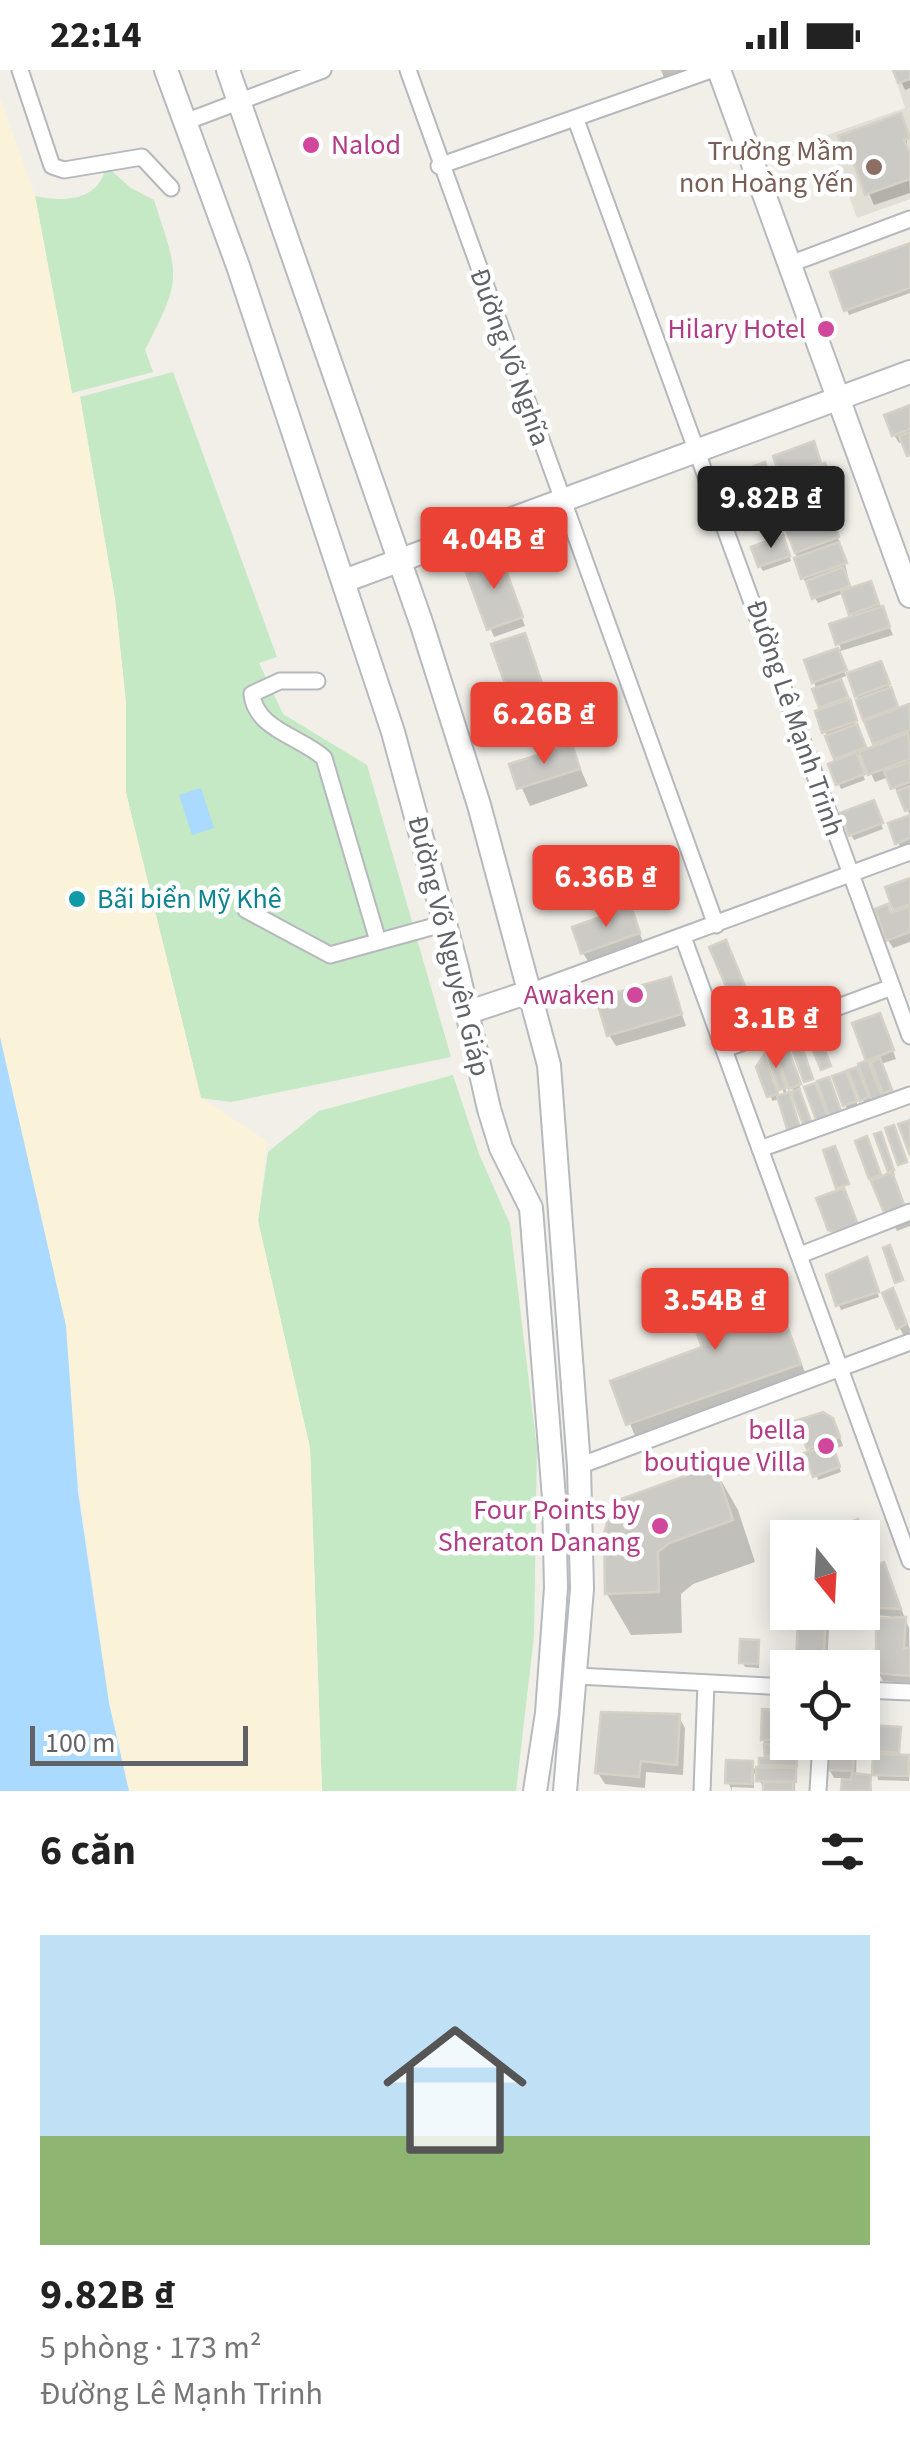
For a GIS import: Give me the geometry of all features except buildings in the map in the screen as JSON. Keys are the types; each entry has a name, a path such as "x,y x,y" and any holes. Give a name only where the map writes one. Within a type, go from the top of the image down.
{"main road":[{"name":"Đường Võ Nguyên Giáp","path":"166,70 344,581 446,924 501,1148 530,1208 552,1468 556,1588 535,1791"},
{"path":"228,70 400,560 479,805 549,1065 579,1466 582,1588 564,1791"},
{"path":"720,70 910,596"},
{"path":"344,581 910,372"},
{"path":"469,1012 529,992"},
{"path":"552,1468 579,1466"},
{"path":"550,1674 577,1676"}],"street":[{"path":"20,70 52,166 64,170 142,157 171,188"},
{"path":"185,122 322,70"},
{"name":"Đường Võ Nghĩa","path":"408,70 439,166 716,924"},
{"path":"439,166 711,70"},
{"name":"Đường Lê Mạnh Trinh","path":"576,120 700,449 910,1036"},
{"path":"790,264 910,219"},
{"path":"316,680 280,682 252,694 253,706 265,720 324,758 378,941"},
{"path":"529,992 910,852"},
{"path":"246,910 322,954 446,924"},
{"path":"683,937 910,1561"},
{"path":"725,1049 892,988"},
{"path":"760,1148 910,1095"},
{"path":"800,1254 910,1212"},
{"path":"579,1466 910,1342"},
{"path":"577,1676 770,1686"},
{"path":"702,1791 706,1683"},
{"path":"880,1691 910,1692"},
{"path":"818,1791 819,1760"}],"shaded area":[{"name":"Trường Mầm non Hoàng Yến","path":"893,70 910,70 910,199 857,218 827,135 905,108"}],"green space":[{"path":"106,166 131,188 154,200 172,262 171,290 145,350 153,372 72,393 35,196 79,197 96,187"},
{"path":"173,372 277,657 259,663 283,714 367,765 451,1057 231,1102 201,1098 126,793 126,703 115,599 80,397"},
{"path":"453,1075 479,1154 510,1224 537,1449 534,1636 516,1791 322,1791 310,1448 258,1221 268,1152 319,1111"}],"sand":[{"name":"Bãi biển Mỹ Khê","path":"0,97 35,196 72,393 80,397 115,599 126,703 126,793 201,1098 267,1141 258,1221 310,1448 322,1791 129,1791 109,1703 45,1233 0,1037"}],"water":[{"path":"201,788 214,828 192,835 179,795"},
{"path":"0,1037 66,1326 78,1492 109,1703 129,1791 0,1791"}],"place":[{"name":"Nalod","path":"311,145"},
{"name":"Trường Mầm non Hoàng Yến","path":"874,167"},
{"name":"Hilary Hotel","path":"826,329"},
{"name":"Bãi biển Mỹ Khê","path":"77,899"},
{"name":"Awaken","path":"635,995"},
{"name":"bella boutique Villa","path":"826,1446"},
{"name":"Four Points by Sheraton Danang","path":"660,1526"}]}
